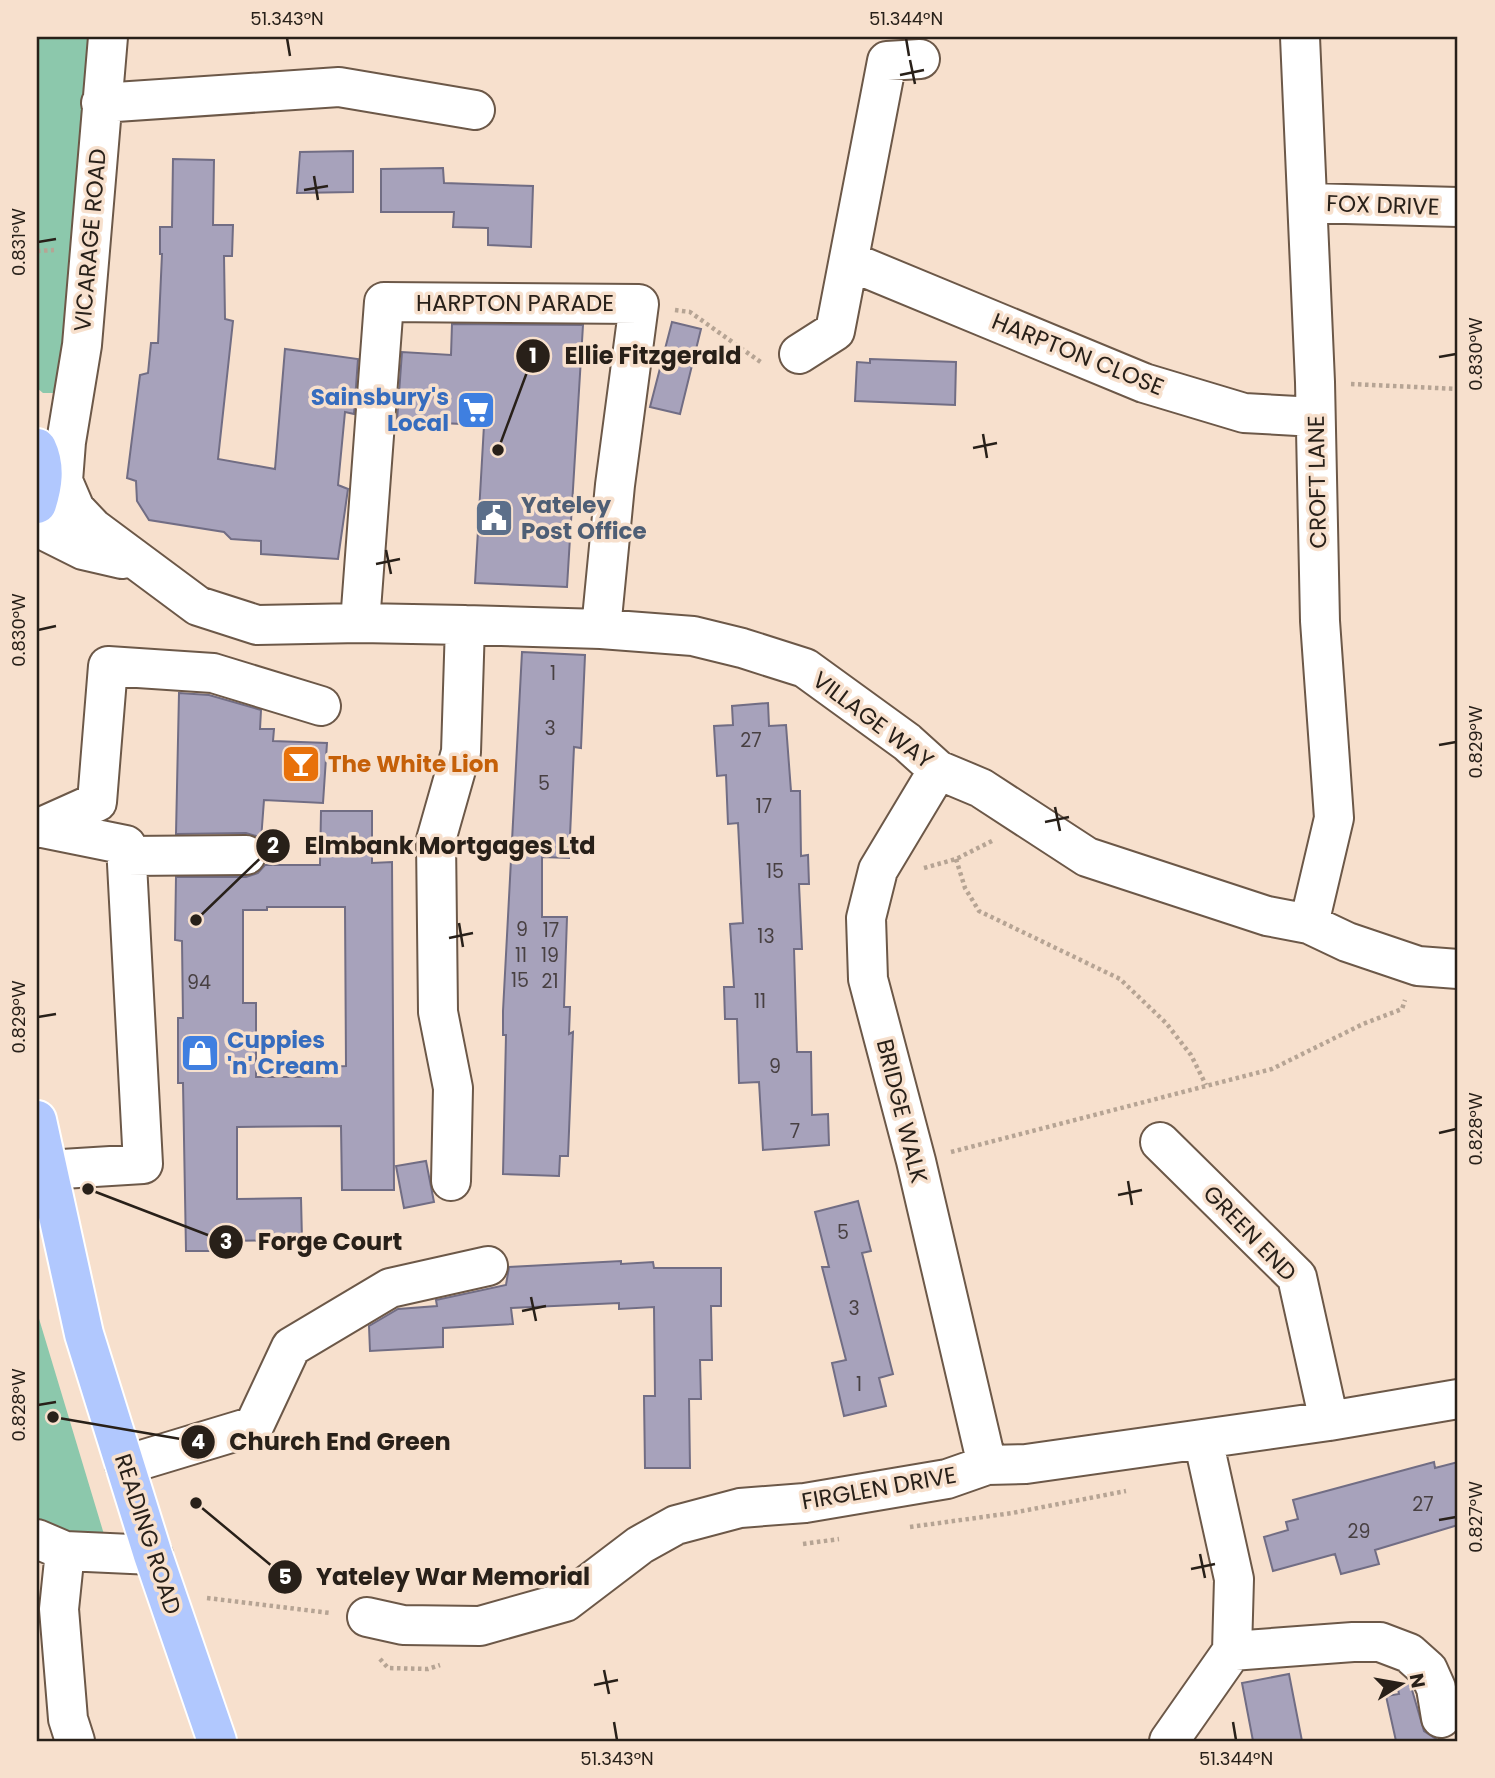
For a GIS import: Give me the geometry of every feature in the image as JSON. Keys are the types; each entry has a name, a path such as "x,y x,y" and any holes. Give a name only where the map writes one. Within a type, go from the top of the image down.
{"main road":[{"name":"READING ROAD","path":"37,1120 41,1177 84,1334 153,1555 217,1741"}],"street":[{"name":"VICARAGE ROAD","path":"75,509 63,481 44,465 82,345 108,37"},
{"name":"CROFT LANE","path":"1300,37 1315,400 1320,621 1334,818 1309,924"},
{"path":"799,354 835,331 887,61 920,59"},
{"path":"101,103 339,87 475,110"},
{"name":"FOX DRIVE","path":"1308,203 1458,207"},
{"name":"HARPTON CLOSE","path":"849,261 1144,383 1244,413 1315,400"},
{"name":"HARPTON PARADE","path":"360,623 384,302 639,304 615,485 601,629"},
{"name":"VILLAGE WAY","path":"44,465 75,509 93,527 198,606 257,625 360,623 601,629 692,636 743,648 805,668 907,742 938,770 981,788 1087,857 1267,916 1309,924 1347,942 1418,966 1458,969"},
{"name":"VILLAGE WAY","path":"37,527 83,551 141,564"},
{"path":"451,1181 453,1088 438,1012 436,840 461,752 465,625"},
{"path":"38,828 97,802 108,666 213,673 321,706"},
{"name":"BRIDGE WALK","path":"938,770 878,870 866,918 868,979 916,1161 987,1465"},
{"path":"38,828 126,845 143,1164 41,1177"},
{"path":"127,856 246,855"},
{"name":"GREEN END","path":"1160,1142 1297,1277 1329,1421"},
{"path":"125,1465 254,1426 291,1347 390,1288 488,1266"},
{"name":"FIRGLEN DRIVE","path":"367,1617 403,1625 480,1626 565,1602 640,1545 676,1525 740,1508 805,1503 947,1479 987,1465 1026,1465 1329,1421 1458,1399"},
{"path":"1169,1741 1232,1651 1234,1579 1203,1439"},
{"path":"75,1741 68,1719 51,1545 153,1555"},
{"path":"1232,1651 1380,1642 1409,1653 1428,1670 1436,1688 1441,1718"}],"path":[{"path":"639,304 690,312 770,369 799,354"},
{"path":"1315,400 1458,389"},
{"path":"878,870 904,872 956,859 1031,819"},
{"path":"956,859 965,888 979,911 1120,979 1166,1023 1191,1055 1206,1085"},
{"path":"916,1161 1272,1069 1363,1024 1402,1009 1418,966"},
{"path":"909,1527 1012,1513 1133,1490"},
{"path":"794,1545 818,1544 844,1538"},
{"path":"167,1593 367,1617 374,1652 388,1668 428,1669 447,1661"}],"green space":[{"path":"37,37 96,37 59,393 43,393 37,388"},
{"path":"37,1312 106,1541 85,1544 37,1522"}],"building":[{"path":"353,151 353,192 297,193 300,152"},
{"path":"173,159 214,160 213,225 233,225 232,256 224,256 225,319 233,321 218,459 275,469 285,349 358,359 354,414 345,412 338,485 348,489 338,559 261,554 261,541 231,539 224,532 149,520 137,501 136,481 127,478 140,375 148,373 151,343 158,343 162,254 160,227 172,227"},
{"path":"443,168 444,183 533,186 531,247 488,245 488,228 453,227 454,212 381,212 381,169"},
{"path":"672,322 701,329 680,414 650,407"},
{"path":"452,324 583,325 567,587 475,583 484,425 397,421 402,352 451,355"},
{"path":"870,359 956,362 955,405 855,401 857,362 870,363"},
{"path":"522,652 585,655 581,748 574,747 569,858 542,857 542,917 567,917 564,1007 570,1007 569,1034 573,1032 568,1156 560,1156 559,1176 503,1174 506,1035 503,1035 503,1011"},
{"name":"The White Lion","path":"179,693 209,695 261,710 260,729 274,729 273,741 327,743 323,803 264,800 261,840 246,833 176,834"},
{"path":"768,703 769,726 786,725 791,791 800,791 801,856 808,855 809,884 799,884 802,949 794,949 797,1052 811,1052 812,1115 828,1114 829,1145 763,1150 759,1082 739,1083 737,1019 725,1019 724,987 734,987 730,924 743,923 738,823 728,824 726,775 717,776 714,726 733,725 732,706"},
{"path":"321,811 372,811 372,863 392,862 394,1190 342,1190 341,1126 237,1127 237,1199 301,1198 302,1240 228,1241 228,1251 186,1251 183,1083 178,1083 178,1018 183,1018 182,941 175,940 176,877 246,877 258,873 265,865 320,865","holes":["267,907 345,907 346,1066 327,1067 327,1077 256,1077 256,1003 243,1003 243,910 267,910"]},
{"path":"426,1161 434,1202 404,1208 396,1166"},
{"path":"858,1201 871,1251 862,1253 893,1374 879,1378 886,1406 844,1416 832,1363 846,1360 822,1267 829,1267 815,1212"},
{"path":"621,1261 621,1264 653,1262 654,1268 721,1268 721,1306 711,1306 712,1360 700,1360 701,1399 689,1399 690,1468 645,1468 644,1396 655,1396 654,1307 619,1309 619,1303 511,1308 513,1324 443,1328 443,1347 370,1351 369,1326 398,1309 437,1306 436,1300 506,1285 509,1267"},
{"path":"1434,1462 1435,1468 1458,1462 1458,1525 1375,1550 1379,1564 1341,1574 1335,1554 1273,1571 1264,1537 1288,1530 1286,1522 1298,1519 1293,1500"},
{"path":"1289,1674 1302,1741 1253,1741 1242,1683"},
{"path":"1410,1683 1424,1731 1439,1741 1396,1741 1386,1696 1399,1694 1397,1685"}],"place":[{"name":"Sainsbury's Local","path":"476,410"},
{"name":"Ellie Fitzgerald","path":"498,450"},
{"name":"Yateley Post Office","path":"494,518"},
{"name":"The White Lion","path":"301,764"},
{"name":"Elmbank Mortgages Ltd","path":"196,920"},
{"name":"Cuppies 'n' Cream","path":"200,1053"},
{"name":"Forge Court","path":"88,1189"},
{"name":"Church End Green","path":"53,1417"},
{"name":"Yateley War Memorial","path":"196,1503"}]}
